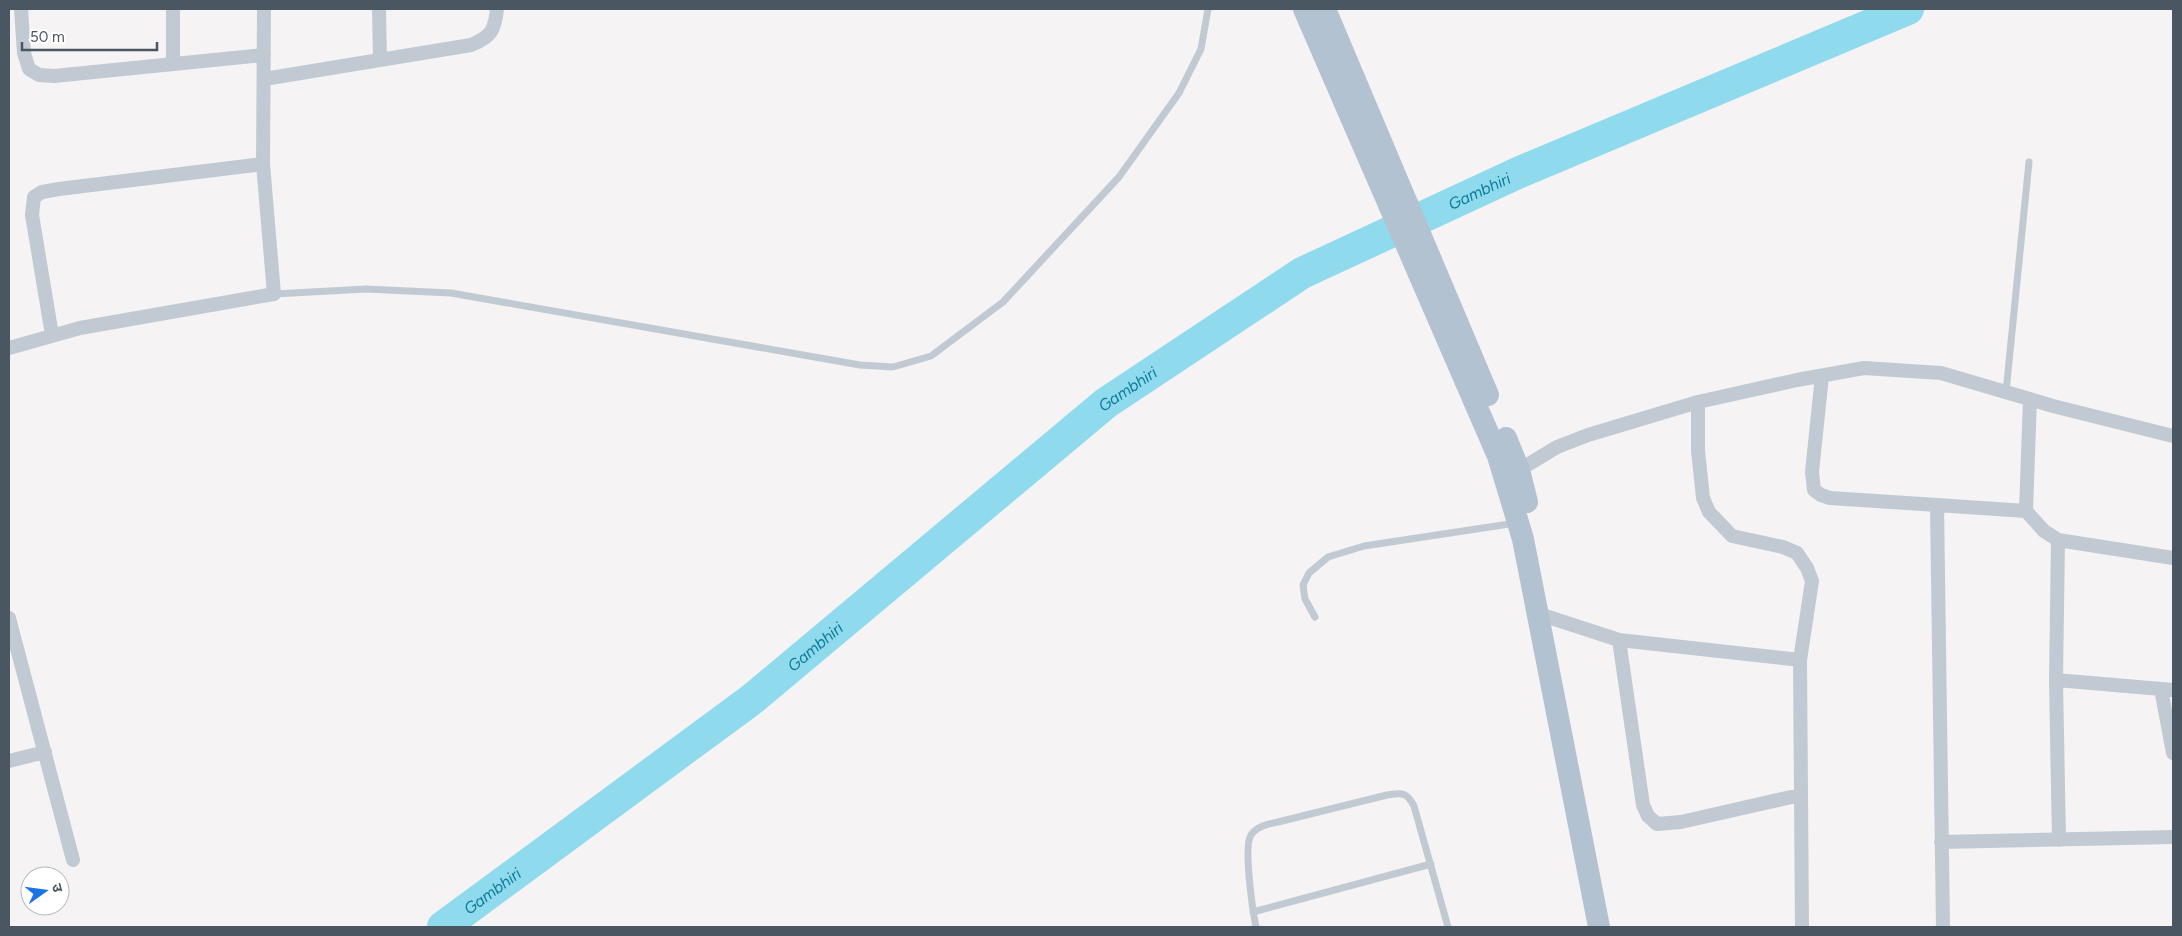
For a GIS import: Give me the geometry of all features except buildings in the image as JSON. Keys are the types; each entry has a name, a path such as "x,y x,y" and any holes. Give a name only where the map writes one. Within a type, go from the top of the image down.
{"main road":[{"path":"1304,9 1498,456 1521,531 1539,614 1599,927"},
{"path":"1325,9 1519,470 1530,519 1529,528 1521,531"}],"street":[{"path":"21,9 24,53 29,69 39,74 54,76 264,55"},
{"path":"173,9 173,64"},
{"path":"9,348 80,328 274,294 263,164 264,9"},
{"path":"379,9 380,60"},
{"path":"264,79 471,45 484,39 492,31 496,21 497,9"},
{"path":"52,336 32,215 34,197 42,192 59,189 263,164"},
{"path":"1519,470 1558,448 1588,435 1698,402 1864,368 1941,373 2030,399 2173,436"},
{"path":"1822,376 1812,472 1814,490 1821,495 1830,498 2026,511"},
{"path":"2030,399 2026,511 2044,531 2058,540 2173,558"},
{"path":"1698,402 1698,451 1703,498 1709,512 1732,536 1783,547 1797,553 1807,568 1812,581 1800,660 1802,927"},
{"path":"1937,505 1943,927"},
{"path":"2058,540 2056,680 2059,840"},
{"path":"1539,614 1619,640 1800,660"},
{"path":"9,618 73,860"},
{"path":"1619,640 1643,805 1648,816 1657,824 1681,822 1800,795"},
{"path":"2056,680 2167,690 2173,753"},
{"path":"9,760 45,752"},
{"path":"1941,842 2173,837"}],"lane":[{"path":"274,294 366,289 451,293 860,365 893,367 930,356 1002,302 1119,177 1179,94 1201,49 1208,9"},
{"path":"2006,392 2029,162"},
{"path":"1315,617 1305,599 1303,585 1309,573 1328,556 1364,546 1521,531"},
{"path":"1256,927 1248,856 1249,837 1254,831 1262,825 1387,795 1403,794 1409,797 1414,806 1448,927"},
{"path":"1253,912 1431,864"}],"waterway":[{"name":"Gambhiri","path":"443,927 751,700 1106,403 1302,273 1520,172 1908,9"}]}
